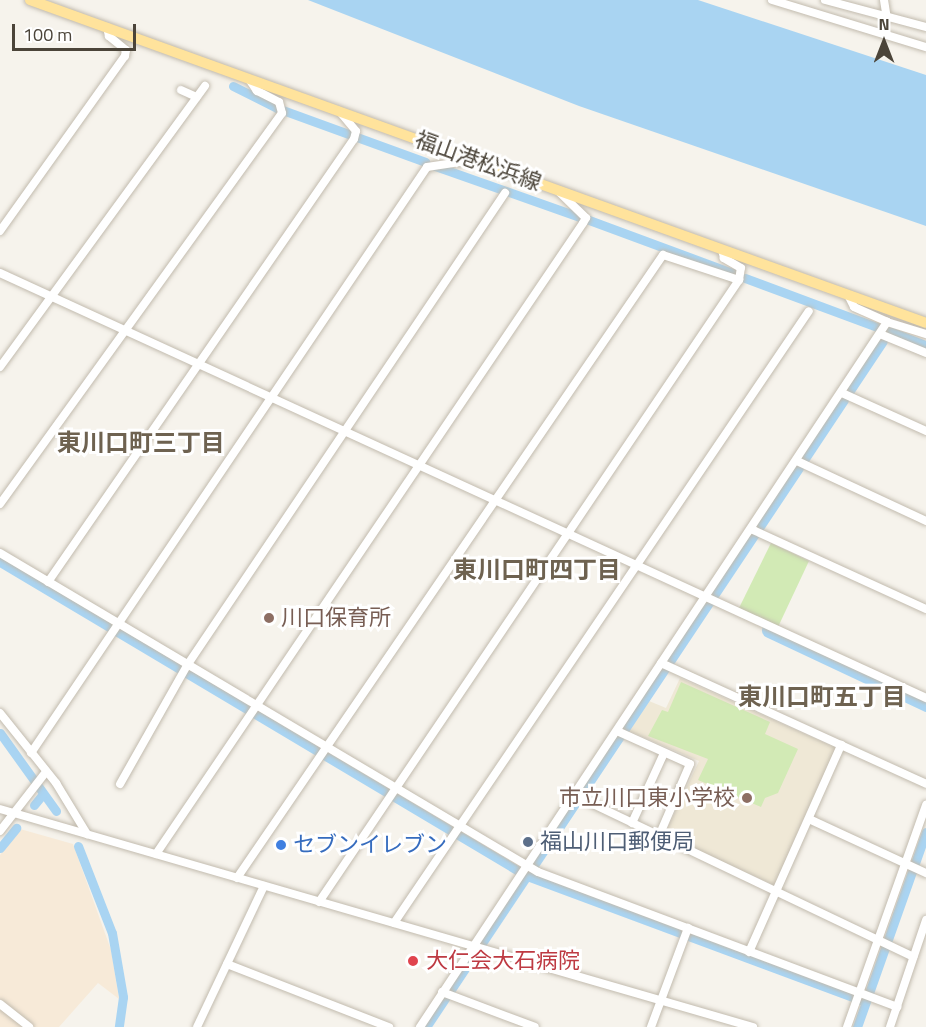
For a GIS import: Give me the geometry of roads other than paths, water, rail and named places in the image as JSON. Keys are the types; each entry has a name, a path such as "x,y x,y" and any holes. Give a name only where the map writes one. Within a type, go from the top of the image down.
{"main road":[{"name":"福山港松浜線","path":"30,0 926,323"}],"street":[{"path":"772,0 926,47"},
{"path":"825,0 887,20 926,27"},
{"path":"884,0 887,20"},
{"path":"0,231 125,56 126,50 107,27"},
{"path":"0,504 282,113 279,102 257,91 249,79"},
{"path":"0,367 206,86"},
{"path":"181,90 197,97"},
{"path":"48,582 354,138 356,131 339,111"},
{"path":"32,753 427,167 474,160"},
{"path":"156,854 586,218 557,190"},
{"path":"120,784 186,669 344,430 506,193"},
{"path":"319,902 392,790 739,280 741,268 724,258 722,249"},
{"path":"237,878 324,746 663,255 739,280"},
{"path":"0,273 926,698"},
{"path":"848,295 854,308 887,322 926,334"},
{"path":"394,923 809,310"},
{"path":"420,1027 887,322"},
{"path":"880,334 926,353"},
{"path":"842,393 926,432"},
{"path":"797,461 926,521"},
{"path":"751,529 926,609"},
{"path":"0,553 116,628 253,708 324,746 392,790 525,869 688,928 858,996 876,999 897,1008"},
{"path":"661,663 926,784"},
{"path":"0,713 46,772 87,834"},
{"path":"617,731 690,767 659,836"},
{"path":"748,952 841,745"},
{"path":"632,824 664,753"},
{"path":"0,831 46,772"},
{"path":"574,795 913,957"},
{"path":"847,1027 926,804"},
{"path":"0,809 753,1027"},
{"path":"809,819 926,873"},
{"path":"197,1027 264,886"},
{"path":"890,1027 926,920"},
{"path":"651,1027 688,928"},
{"path":"227,964 389,1027"},
{"path":"442,992 535,1027"},
{"path":"0,1004 29,1027"}],"water":[{"path":"308,0 698,0 926,75 926,226 579,106"}],"waterway":[{"path":"233,86 277,108 425,162"},
{"path":"435,166 580,217"},
{"path":"589,220 738,275"},
{"path":"745,278 877,327"},
{"path":"889,331 926,345"},
{"path":"849,392 883,341"},
{"path":"804,460 844,400"},
{"path":"426,1027 799,468"},
{"path":"0,562 527,876 865,1002"},
{"path":"769,630 926,704"},
{"path":"0,733 56,811"},
{"path":"34,805 43,794"},
{"path":"0,848 16,828"},
{"path":"857,1027 926,832"},
{"path":"78,846 112,933 123,997 119,1027"}],"place":[{"name":"川口保育所","path":"269,618"},
{"name":"市立川口東小学校","path":"747,798"},
{"name":"福山川口郵便局","path":"528,842"},
{"name":"セブンイレブン","path":"281,845"},
{"name":"大仁会大石病院","path":"413,961"}],"district":[{"name":"東川口町三丁目","path":"141,443"},
{"name":"東川口町四丁目","path":"537,570"},
{"name":"東川口町五丁目","path":"822,697"}]}
